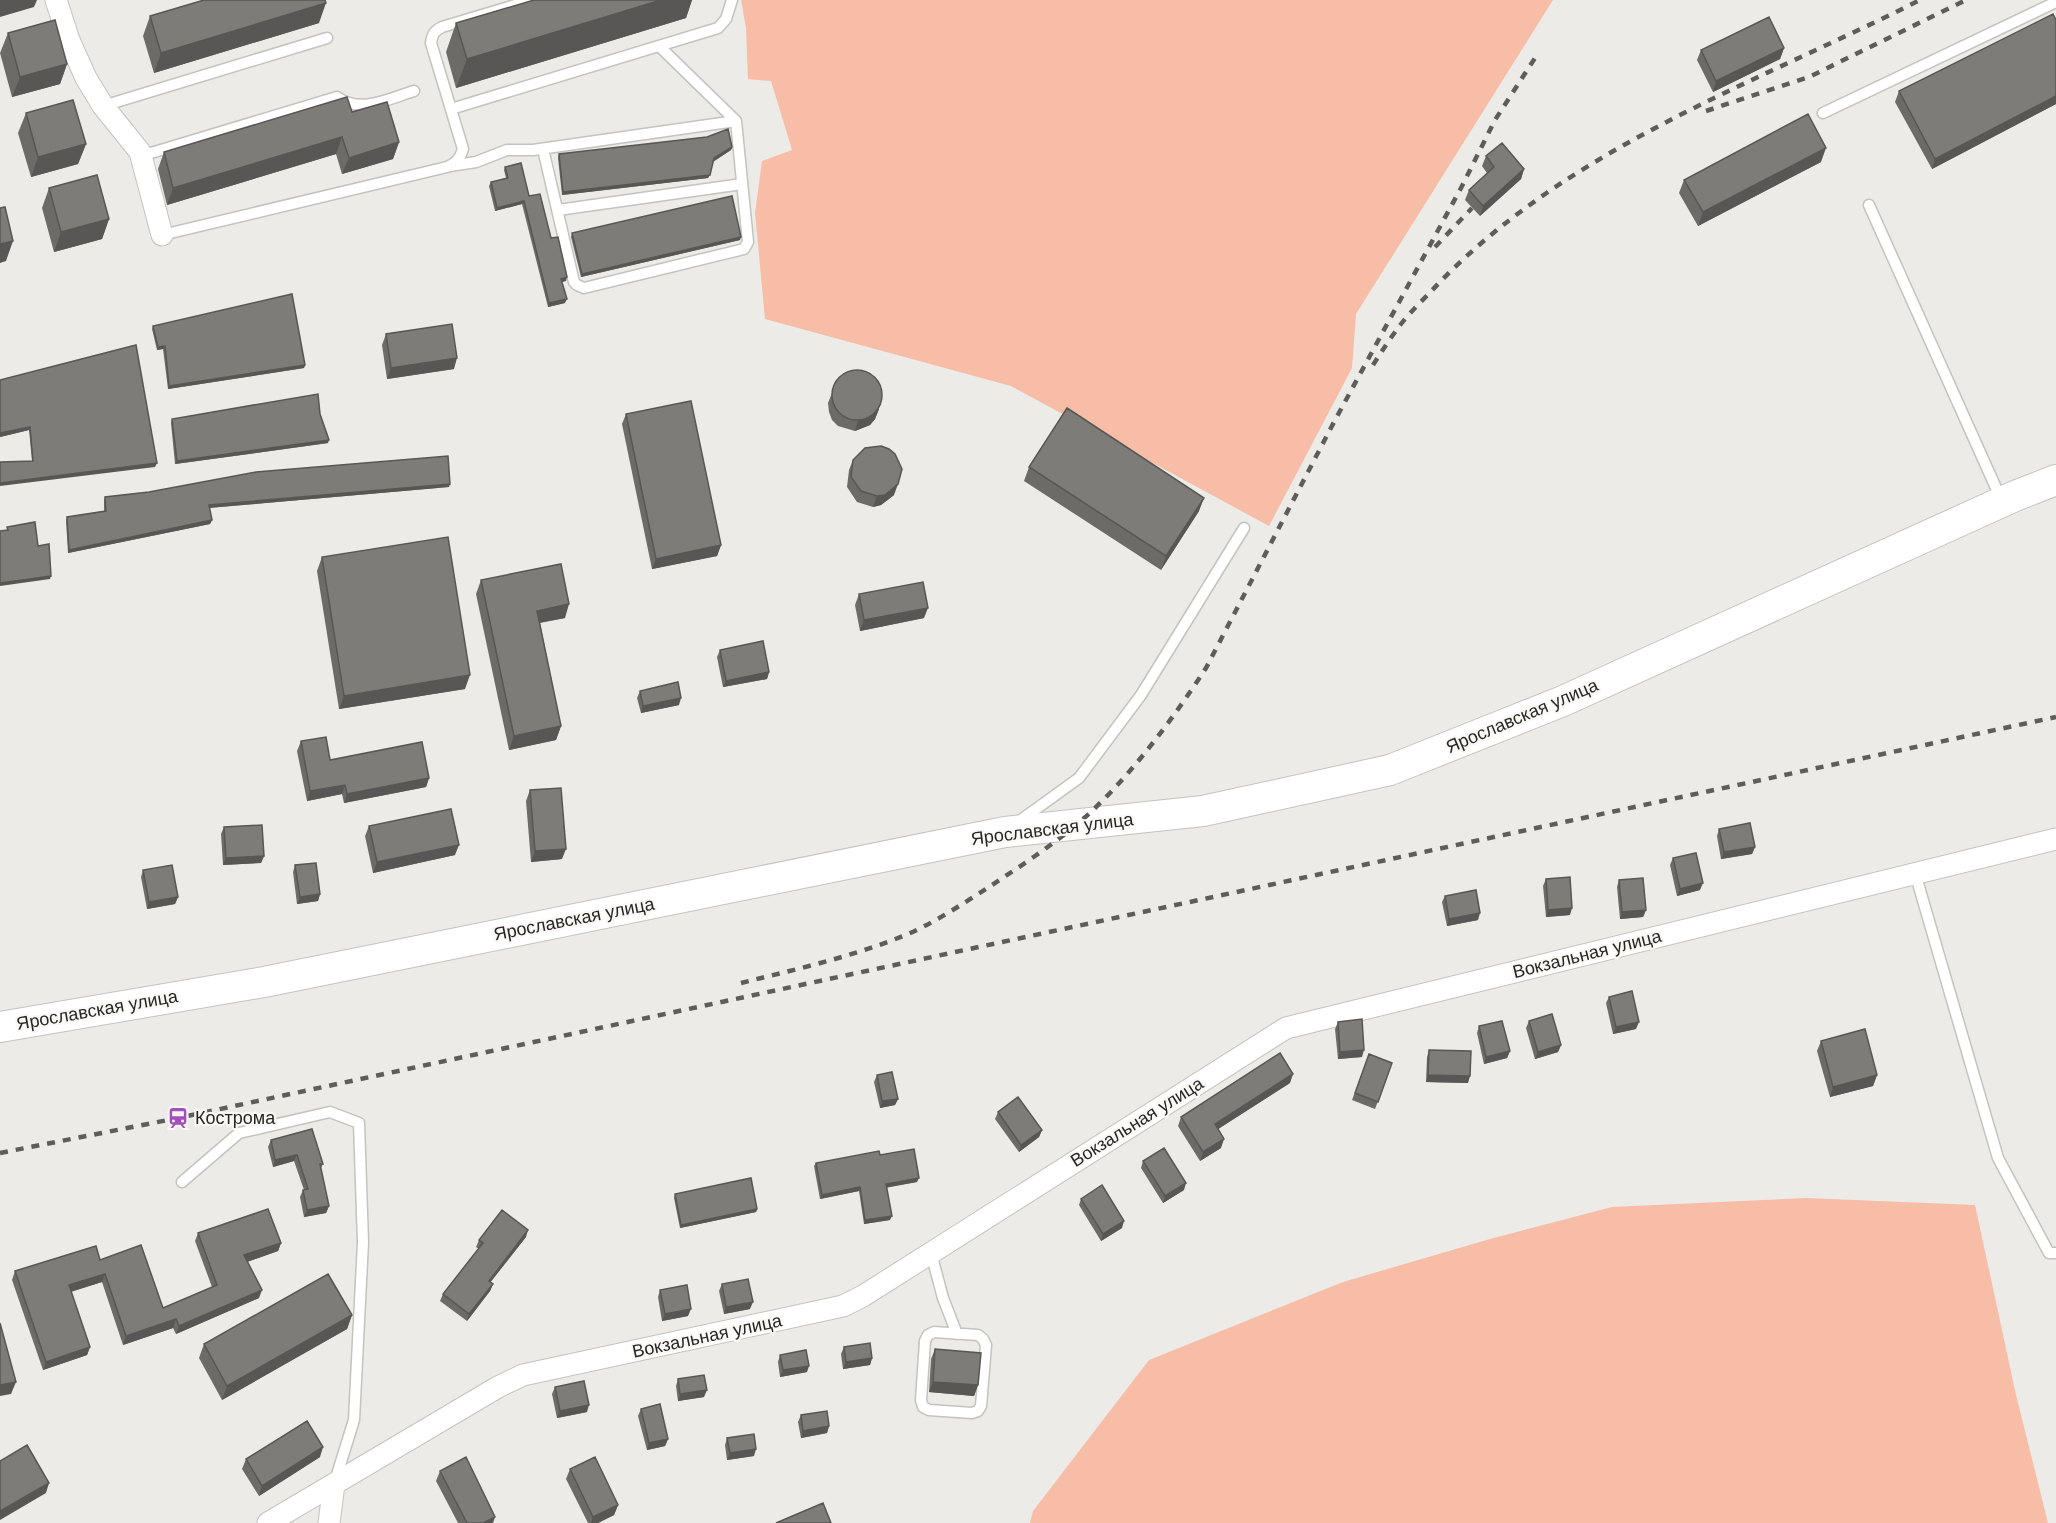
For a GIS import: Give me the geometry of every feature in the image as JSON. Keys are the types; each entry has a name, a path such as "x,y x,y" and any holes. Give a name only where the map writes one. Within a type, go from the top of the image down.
{"main road":[{"name":"Ярославская улица","path":"0,1027 264,982 1005,832 1203,811 1390,770 1563,701 2002,502 2056,480"}],"street":[{"path":"56,0 69,40 86,78 103,106 140,152 162,235"},
{"name":"Вокзальная улица","path":"268,1523 498,1387 523,1375 843,1306 864,1296 1286,1028 2056,838"},
{"path":"329,1523 334,1484"}],"lane":[{"path":"447,167 460,158 463,149 431,43 432,36 436,31 532,0"},
{"path":"451,109 718,28 726,19 732,0"},
{"path":"1823,113 2056,2"},
{"path":"103,106 327,38"},
{"path":"543,149 574,282 577,285 584,288 744,249 747,242 736,121 659,46"},
{"path":"141,156 337,97 356,106 366,106 414,91"},
{"path":"162,235 476,162 507,150 543,149 736,121"},
{"path":"558,210 742,184"},
{"path":"1869,205 2002,502"},
{"path":"1005,832 1079,778 1141,694 1244,528"},
{"path":"1915,873 1998,1158 2049,1253 2056,1253"},
{"path":"182,1182 239,1133 330,1112 359,1123 363,1242 354,1420 334,1484"},
{"path":"931,1253 943,1298 957,1334"},
{"path":"934,1332 957,1334 978,1335 986,1345 981,1406 978,1411 972,1413 929,1410 923,1407 921,1400 925,1341 928,1335 934,1332"}],"shaded area":[{"path":"741,0 1553,0 1356,314 1352,368 1269,526 1011,386 765,319 755,213 762,161 792,150 771,81 748,79 746,28"},
{"path":"1806,1198 1975,1205 2016,1395 2048,1523 1030,1523 1033,1511 1149,1360 1343,1282 1490,1239 1612,1207"}],"building":[{"path":"204,0 325,0 326,3 161,53 150,16"},
{"path":"534,0 661,0 467,59 456,23"},
{"path":"2053,14 2056,20 2056,96 1935,159 1899,91"},
{"path":"1769,17 1784,48 1716,81 1701,50"},
{"path":"55,20 67,64 20,77 8,33"},
{"path":"347,97 352,112 387,102 399,142 349,158 342,137 173,188 164,152"},
{"path":"73,100 86,144 38,157 26,113"},
{"path":"1808,114 1826,148 1703,212 1684,180"},
{"path":"728,129 732,147 714,158 710,175 563,192 559,154 707,137"},
{"path":"1502,143 1524,169 1483,206 1469,190 1494,167 1486,156"},
{"path":"521,163 529,196 540,194 551,238 558,237 567,277 561,279 567,299 549,303 524,201 497,208 491,182 508,178 505,167"},
{"path":"97,175 109,219 61,232 49,188"},
{"path":"732,196 741,237 582,274 572,233"},
{"path":"5,207 13,241 0,244 0,208"},
{"path":"292,294 305,365 169,386 165,346 158,347 153,326"},
{"path":"452,324 457,358 391,368 386,334"},
{"path":"136,345 157,463 0,483 0,462 33,461 30,427 0,433 0,380"},
{"path":"857,370 875,377 882,395 875,413 857,420 839,413 832,395 839,377"},
{"path":"318,394 320,414 329,440 177,461 172,419"},
{"path":"691,401 721,545 656,559 626,414"},
{"path":"1067,408 1204,498 1166,556 1029,467"},
{"path":"881,446 895,454 902,469 898,484 885,495 877,496 861,491 851,477 853,460 865,448"},
{"path":"448,456 450,484 209,505 212,520 69,550 67,517 106,511 105,497 149,492 256,472"},
{"path":"35,522 38,546 49,544 51,576 0,583 0,531 8,530 7,527"},
{"path":"448,537 470,675 344,696 322,557"},
{"path":"561,564 569,604 537,611 561,726 514,736 481,580"},
{"path":"923,582 928,608 864,620 859,594"},
{"path":"763,641 769,672 726,681 720,650"},
{"path":"678,682 681,698 643,706 640,691"},
{"path":"326,737 330,760 422,742 429,778 347,794 345,785 310,791 301,741"},
{"path":"561,788 566,849 535,851 530,790"},
{"path":"451,809 459,845 377,862 369,826"},
{"path":"1750,823 1755,847 1724,852 1719,829"},
{"path":"262,825 264,856 226,858 224,827"},
{"path":"1696,853 1703,883 1680,889 1673,858"},
{"path":"316,863 320,894 300,897 295,865"},
{"path":"172,865 178,897 149,902 143,870"},
{"path":"1570,877 1572,908 1548,910 1546,879"},
{"path":"1643,878 1646,910 1622,912 1619,880"},
{"path":"1476,890 1480,913 1449,919 1445,896"},
{"path":"1632,991 1639,1022 1616,1027 1609,997"},
{"path":"1552,1014 1561,1045 1538,1052 1529,1021"},
{"path":"1362,1019 1364,1050 1340,1052 1338,1022"},
{"path":"1502,1021 1510,1051 1486,1057 1479,1026"},
{"path":"1865,1029 1877,1075 1833,1087 1821,1041"},
{"path":"1429,1050 1471,1051 1470,1076 1428,1075"},
{"path":"1280,1053 1293,1074 1215,1124 1224,1139 1203,1152 1181,1117"},
{"path":"1369,1054 1392,1063 1378,1102 1355,1093"},
{"path":"892,1072 898,1099 882,1101 877,1075"},
{"path":"1018,1097 1042,1130 1021,1145 998,1112"},
{"path":"312,1129 323,1164 320,1164 329,1206 307,1210 303,1190 308,1189 297,1155 275,1160 271,1140"},
{"path":"1164,1148 1186,1183 1165,1196 1143,1161"},
{"path":"914,1149 919,1178 886,1184 892,1216 865,1220 860,1187 822,1195 816,1163 879,1151 880,1155"},
{"path":"751,1178 757,1209 681,1225 675,1194"},
{"path":"1102,1185 1124,1221 1103,1234 1081,1199"},
{"path":"268,1209 281,1243 244,1255 262,1290 179,1326 176,1319 126,1336 105,1274 69,1285 90,1347 46,1362 15,1271 96,1246 100,1260 141,1245 163,1308 217,1285 198,1233"},
{"path":"502,1210 528,1230 489,1281 493,1284 469,1314 443,1294 483,1243 479,1240"},
{"path":"328,1274 352,1315 227,1386 204,1344"},
{"path":"748,1279 753,1302 726,1307 722,1284"},
{"path":"687,1285 691,1309 665,1314 660,1290"},
{"path":"0,1323 16,1382 0,1385"},
{"path":"870,1343 872,1358 846,1362 844,1347"},
{"path":"935,1349 981,1353 978,1385 933,1382"},
{"path":"806,1350 809,1366 783,1370 780,1355"},
{"path":"704,1375 707,1390 680,1394 678,1379"},
{"path":"584,1381 589,1405 560,1411 555,1387"},
{"path":"660,1404 668,1439 649,1443 641,1409"},
{"path":"827,1411 829,1426 803,1431 801,1415"},
{"path":"307,1421 323,1447 262,1486 246,1459"},
{"path":"754,1434 756,1449 730,1453 727,1438"},
{"path":"27,1445 49,1483 0,1511 0,1461"},
{"path":"466,1457 495,1517 483,1523 467,1523 440,1471"},
{"path":"595,1457 618,1505 593,1517 570,1469"},
{"path":"823,1503 831,1523 776,1523"}],"railway":[{"path":"1373,365 1401,324 1438,284 1490,236 1546,194 1605,156 1666,122 1920,0"},
{"path":"1706,111 1809,77 1966,0"},
{"path":"741,983 859,952 932,922 1031,859 1075,826 1129,772 1178,710 1206,668 1495,120 1535,58"},
{"path":"1435,247 1472,208"},
{"path":"0,1153 178,1118 2056,717"}],"place":[{"name":"Кострома","path":"178,1118"}]}
